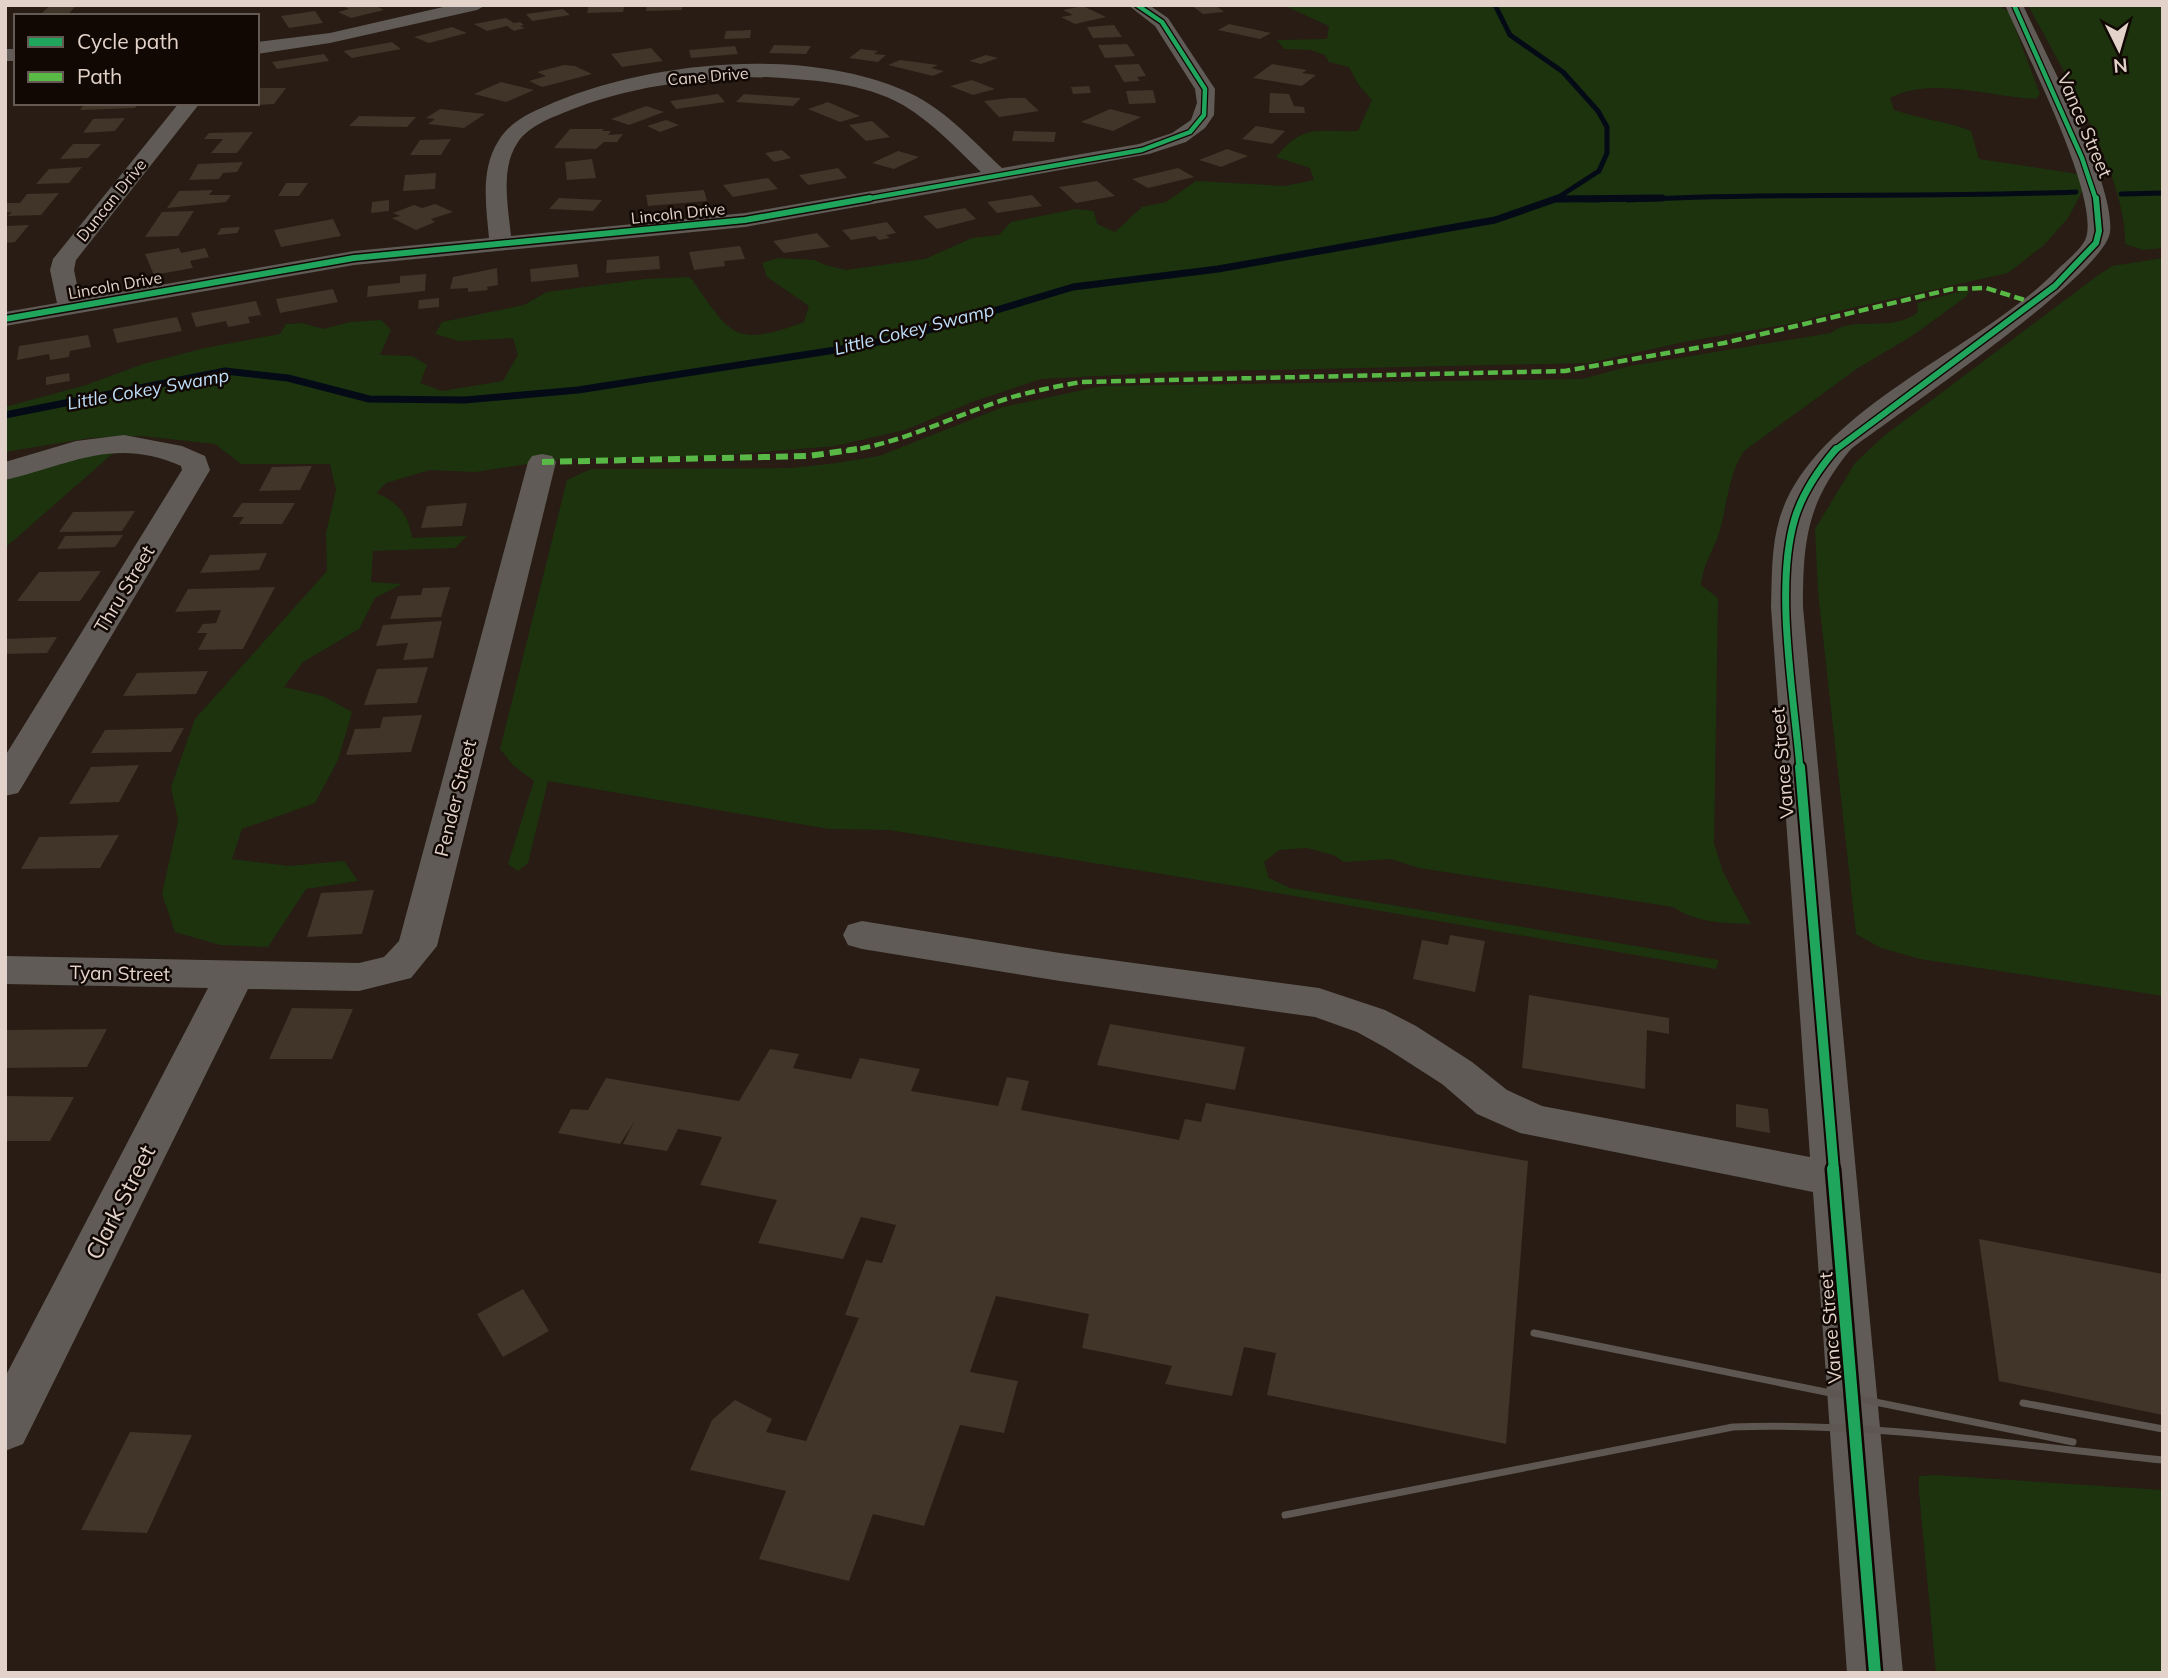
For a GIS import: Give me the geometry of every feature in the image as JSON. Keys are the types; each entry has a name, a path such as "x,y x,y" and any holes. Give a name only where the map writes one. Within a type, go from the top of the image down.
{"street":[{"path":"259,48 330,38 477,5"},
{"name":"Lincoln Drive","path":"5,319 343,260 745,220 1142,150 1188,133 1202,122 1208,112 1205,89 1162,22 1137,5"},
{"name":"Vance Street","path":"1875,1673 1787,607 1792,521 1819,467 1841,443 2054,286 2096,243 2099,232 2096,198 2082,158 2014,5"},
{"name":"Cane Drive","path":"500,245 496,174 501,155 510,138 529,122 565,105 617,88 653,81 765,72 871,85 914,102 997,175"},
{"name":"Duncan Drive","path":"70,307 62,270 65,259 188,105"},
{"name":"Thru Street","path":"5,472 74,449 117,443 147,444 169,451 195,462 196,470 5,785"},
{"name":"Pender Street","path":"234,976 359,977 397,968 417,946 542,462"},
{"path":"862,935 1060,967 1319,1003 1371,1021 1401,1037 1457,1073 1492,1102 1535,1121 1835,1179"},
{"name":"Tyan Street","path":"5,971 234,976"},
{"name":"Clark Street","path":"5,1428 234,976"}],"green space":[{"path":"1283,5 1998,5 2009,12 2040,94 2036,99 1943,88 1924,89 1890,98 1894,110 1971,131 1979,159 2078,174 2083,190 2068,218 2044,245 2008,273 1795,323 1684,342 1589,363 1173,372 1041,379 972,402 905,430 835,446 714,456 562,459 475,472 430,470 386,483 376,493 401,510 408,522 412,538 467,536 455,548 373,551 371,582 402,584 375,598 359,629 303,662 284,687 323,696 352,712 338,760 315,803 242,829 232,859 289,866 344,861 358,881 306,889 268,947 220,945 175,932 162,894 178,821 171,787 195,719 327,571 326,533 336,490 330,464 241,464 215,444 142,436 90,438 5,452 5,407 86,385 143,364 205,348 280,334 286,324 302,323 323,329 350,322 381,320 391,330 380,355 412,356 427,365 420,383 442,391 503,381 518,355 513,338 459,341 435,334 442,322 524,305 547,292 645,279 690,277 715,312 735,331 747,335 762,334 804,322 809,306 767,277 762,263 779,258 815,260 846,270 925,259 972,238 999,235 1011,222 1076,209 1094,211 1097,224 1115,232 1142,207 1166,202 1196,181 1285,186 1314,180 1310,168 1276,157 1286,146 1304,134 1358,131 1372,100 1358,84 1349,67 1329,62 1325,55 1311,50 1284,49 1277,40 1327,39 1329,26"},
{"path":"2028,5 2163,5 2163,248 2143,250 2125,244 2123,218 2116,188 2104,156 2074,90"},
{"path":"2163,258 2163,996 1920,959 1881,948 1856,934 1818,592 1815,529 1855,463 1885,435 2112,266"},
{"path":"1969,291 1967,296 1912,336 1858,368 1744,451 1730,483 1721,528 1705,567 1701,585 1718,598 1714,843 1723,872 1751,924 1710,921 1673,907 1419,868 1391,859 1344,862 1333,855 1307,848 1279,850 1264,862 1269,878 1290,888 1719,960 1716,969 1242,887 889,830 829,829 548,781 528,863 518,871 508,864 534,781 513,765 500,749 567,480 591,469 792,468 836,463 879,456 1003,407 1101,386 1582,379 1630,366 1831,333 1850,325 1896,322 1918,312 1917,303"},
{"path":"119,448 5,548 5,474"},
{"path":"1919,1476 2163,1490 2163,1673 1936,1673 1919,1492"}],"building":[{"path":"50,5 77,5 68,14 41,14"},
{"path":"347,5 374,5 384,10 351,18 338,12 349,9 343,6"},
{"path":"589,5 625,5 623,12 587,13"},
{"path":"647,5 682,5 682,10 646,11"},
{"path":"1191,5 1215,5 1224,12 1203,14"},
{"path":"1083,6 1106,17 1075,24 1061,17 1073,15 1063,10"},
{"path":"563,9 570,15 532,21 526,14"},
{"path":"315,11 323,23 289,28 281,16"},
{"path":"506,18 514,23 520,22 524,25 520,26 525,28 514,31 507,26 487,31 474,24"},
{"path":"1229,24 1271,33 1260,39 1218,30"},
{"path":"1114,25 1122,37 1093,38 1087,27"},
{"path":"452,27 467,33 429,43 414,37"},
{"path":"751,30 750,38 724,39 726,31"},
{"path":"392,42 401,49 352,58 343,51"},
{"path":"1127,44 1135,56 1105,58 1098,45"},
{"path":"774,45 811,46 806,54 769,53"},
{"path":"735,46 738,54 691,58 689,50"},
{"path":"651,48 663,61 622,67 611,54"},
{"path":"861,49 886,55 878,62 849,58"},
{"path":"324,54 329,61 277,69 272,62"},
{"path":"986,55 998,58 981,64 969,61"},
{"path":"900,60 938,65 931,68 944,71 933,76 888,65"},
{"path":"1139,64 1146,76 1137,77 1140,81 1124,82 1114,65"},
{"path":"1272,64 1307,70 1302,73 1316,75 1302,86 1253,78"},
{"path":"564,65 575,66 592,74 542,87 529,81 546,76 537,72"},
{"path":"972,80 995,89 973,95 950,86"},
{"path":"501,82 534,90 506,102 474,94"},
{"path":"1089,86 1091,93 1073,94 1071,87"},
{"path":"259,88 286,88 274,104 259,105"},
{"path":"1153,90 1156,103 1129,104 1126,91"},
{"path":"1270,93 1289,94 1294,106 1304,107 1305,113 1269,113"},
{"path":"718,94 725,102 676,109 670,101"},
{"path":"744,94 801,98 793,106 736,102"},
{"path":"1025,98 1039,111 999,117 984,101"},
{"path":"828,102 860,116 840,122 808,109"},
{"path":"84,105 137,105 135,108 80,110"},
{"path":"646,106 664,112 629,125 611,119"},
{"path":"440,109 485,114 464,128 428,124 435,119 426,118"},
{"path":"1110,109 1141,117 1113,131 1081,122"},
{"path":"359,116 416,117 407,127 349,126"},
{"path":"125,118 115,131 83,133 93,119"},
{"path":"666,120 679,125 660,132 647,126"},
{"path":"872,121 890,137 866,141 849,125"},
{"path":"1256,126 1285,131 1272,144 1242,139"},
{"path":"570,129 604,129 602,131 611,131 608,135 623,134 617,142 604,142 596,149 554,148"},
{"path":"1014,131 1056,132 1054,142 1012,141"},
{"path":"253,132 237,153 211,153 223,139 204,139 209,133"},
{"path":"451,139 441,155 410,155 420,140"},
{"path":"73,144 101,144 88,158 60,159"},
{"path":"1227,149 1248,156 1221,167 1199,160"},
{"path":"782,150 791,158 774,162 765,153"},
{"path":"898,151 919,157 894,169 872,163"},
{"path":"592,159 596,178 567,180 565,162"},
{"path":"243,162 237,172 223,173 219,179 189,180 198,164"},
{"path":"82,167 69,183 36,184 49,169"},
{"path":"838,168 847,178 808,185 799,175"},
{"path":"1178,168 1194,177 1148,188 1132,179"},
{"path":"436,173 435,189 403,191 405,175"},
{"path":"768,178 778,189 733,197 723,185"},
{"path":"1097,181 1115,196 1076,203 1059,187"},
{"path":"286,183 308,183 299,196 278,196"},
{"path":"213,190 209,195 231,195 226,202 167,208 179,191"},
{"path":"704,190 707,201 648,206 646,195"},
{"path":"59,193 41,215 8,216 12,212 5,212 5,203 20,203 27,194"},
{"path":"1032,195 1042,206 997,213 987,202"},
{"path":"559,198 602,200 593,211 549,209"},
{"path":"389,200 389,211 371,213 372,202"},
{"path":"435,204 453,212 431,219 435,222 416,230 392,218 400,216 393,213 414,205 422,208"},
{"path":"965,208 976,219 937,229 923,216"},
{"path":"194,211 178,236 145,237 162,212"},
{"path":"333,219 341,236 281,247 274,230"},
{"path":"887,222 896,233 886,235 890,238 879,240 875,236 851,240 842,230"},
{"path":"29,225 15,242 5,243 5,226"},
{"path":"240,227 237,233 217,235 221,228"},
{"path":"817,233 830,247 784,253 773,241"},
{"path":"740,246 745,259 724,261 725,266 694,270 689,252"},
{"path":"179,248 181,253 205,248 209,257 190,261 193,268 154,275 145,254"},
{"path":"659,256 660,269 606,273 607,260"},
{"path":"577,264 579,277 531,282 530,269"},
{"path":"497,268 498,285 487,287 488,290 468,292 468,288 450,289 453,277"},
{"path":"426,274 425,291 367,297 368,286 400,283 400,276"},
{"path":"333,289 338,302 280,313 276,299"},
{"path":"439,298 439,307 418,309 419,300"},
{"path":"256,301 261,315 248,317 250,323 228,327 226,321 196,327 191,313"},
{"path":"177,317 182,331 117,343 113,329"},
{"path":"88,335 91,347 70,351 69,357 50,360 49,354 17,360 19,346"},
{"path":"69,373 70,381 46,385 46,377"},
{"path":"312,466 300,490 259,491 272,467"},
{"path":"242,503 295,503 282,524 239,524 244,517 232,517"},
{"path":"467,503 462,526 421,528 427,506"},
{"path":"135,511 122,531 59,532 73,512"},
{"path":"123,535 115,547 57,549 65,536"},
{"path":"267,553 259,570 200,573 210,555"},
{"path":"101,571 80,601 17,601 39,572"},
{"path":"275,587 243,649 198,650 207,633 197,633 203,624 216,623 221,610 175,612 188,589"},
{"path":"450,587 441,617 390,619 398,596 421,595 423,588"},
{"path":"442,621 433,658 403,660 408,643 376,646 383,625"},
{"path":"57,637 47,653 5,654 5,639"},
{"path":"428,667 417,703 364,705 377,669"},
{"path":"208,671 196,694 123,696 137,673"},
{"path":"422,715 411,752 346,755 355,729 380,728 383,717"},
{"path":"184,728 171,752 91,753 105,730"},
{"path":"139,765 119,802 69,804 91,767"},
{"path":"119,835 100,868 21,869 39,837"},
{"path":"374,890 362,934 307,937 321,893"},
{"path":"1450,935 1485,941 1475,992 1413,979 1422,940 1448,945"},
{"path":"1529,995 1669,1018 1669,1034 1647,1030 1645,1089 1522,1068"},
{"path":"292,1008 353,1009 332,1059 269,1059"},
{"path":"1110,1024 1245,1047 1235,1090 1097,1065"},
{"path":"107,1029 87,1067 5,1068 5,1030"},
{"path":"770,1049 799,1054 793,1068 851,1079 860,1058 920,1069 911,1091 998,1106 1007,1077 1029,1081 1021,1110 1179,1140 1185,1119 1201,1122 1206,1103 1528,1161 1506,1444 1267,1395 1276,1353 1244,1347 1232,1396 1165,1384 1172,1366 1082,1348 1089,1314 996,1296 970,1372 1018,1381 1004,1433 960,1425 924,1526 873,1514 849,1581 759,1559 786,1491 690,1470 712,1420 735,1400 772,1419 766,1432 806,1441 859,1318 845,1315 866,1260 882,1263 896,1225 861,1217 843,1259 758,1243 777,1200 700,1185 722,1137 678,1129 667,1151 623,1144 634,1122 620,1144 558,1133 571,1109 588,1110 606,1078 739,1101"},
{"path":"5,1096 74,1097 50,1141 5,1141"},
{"path":"1736,1104 1768,1109 1770,1133 1736,1127"},
{"path":"1979,1239 2163,1274 2163,1415 1999,1381"},
{"path":"523,1289 549,1331 503,1357 477,1314"},
{"path":"130,1432 192,1435 147,1533 81,1530"}],"waterway":[{"name":"Little Cokey Swamp","path":"1495,5 1510,35 1563,72 1598,111 1607,127 1607,153 1599,171 1556,199"},
{"path":"1628,200 2076,192"},
{"path":"2121,194 2163,193"},
{"path":"1600,200 1557,199 1662,198"},
{"name":"Little Cokey Swamp","path":"5,415 225,371 288,378 369,399 465,400 578,390 861,346 940,327 1073,287 1218,269 1495,220 1556,199"}],"railway":[{"path":"1534,1333 2073,1442"},
{"path":"2023,1403 2163,1429"},
{"path":"1285,1515 1733,1427 1841,1428 1948,1436 2163,1460"}],"marked path":[{"path":"542,462 809,456 854,450 913,436 985,406 1035,390 1081,382 1565,371 1724,343 1952,289 1986,288 2031,302"}],"cycle path":[{"path":"5,319 354,258 745,220 1142,150 1190,132 1204,115 1207,103 1205,89 1162,22 1137,5"},
{"path":"1875,1673 1787,607 1788,558 1794,519 1801,501 1810,483 1841,443 2055,286 2096,243 2099,231 2096,198 2082,158 2014,5"}]}
